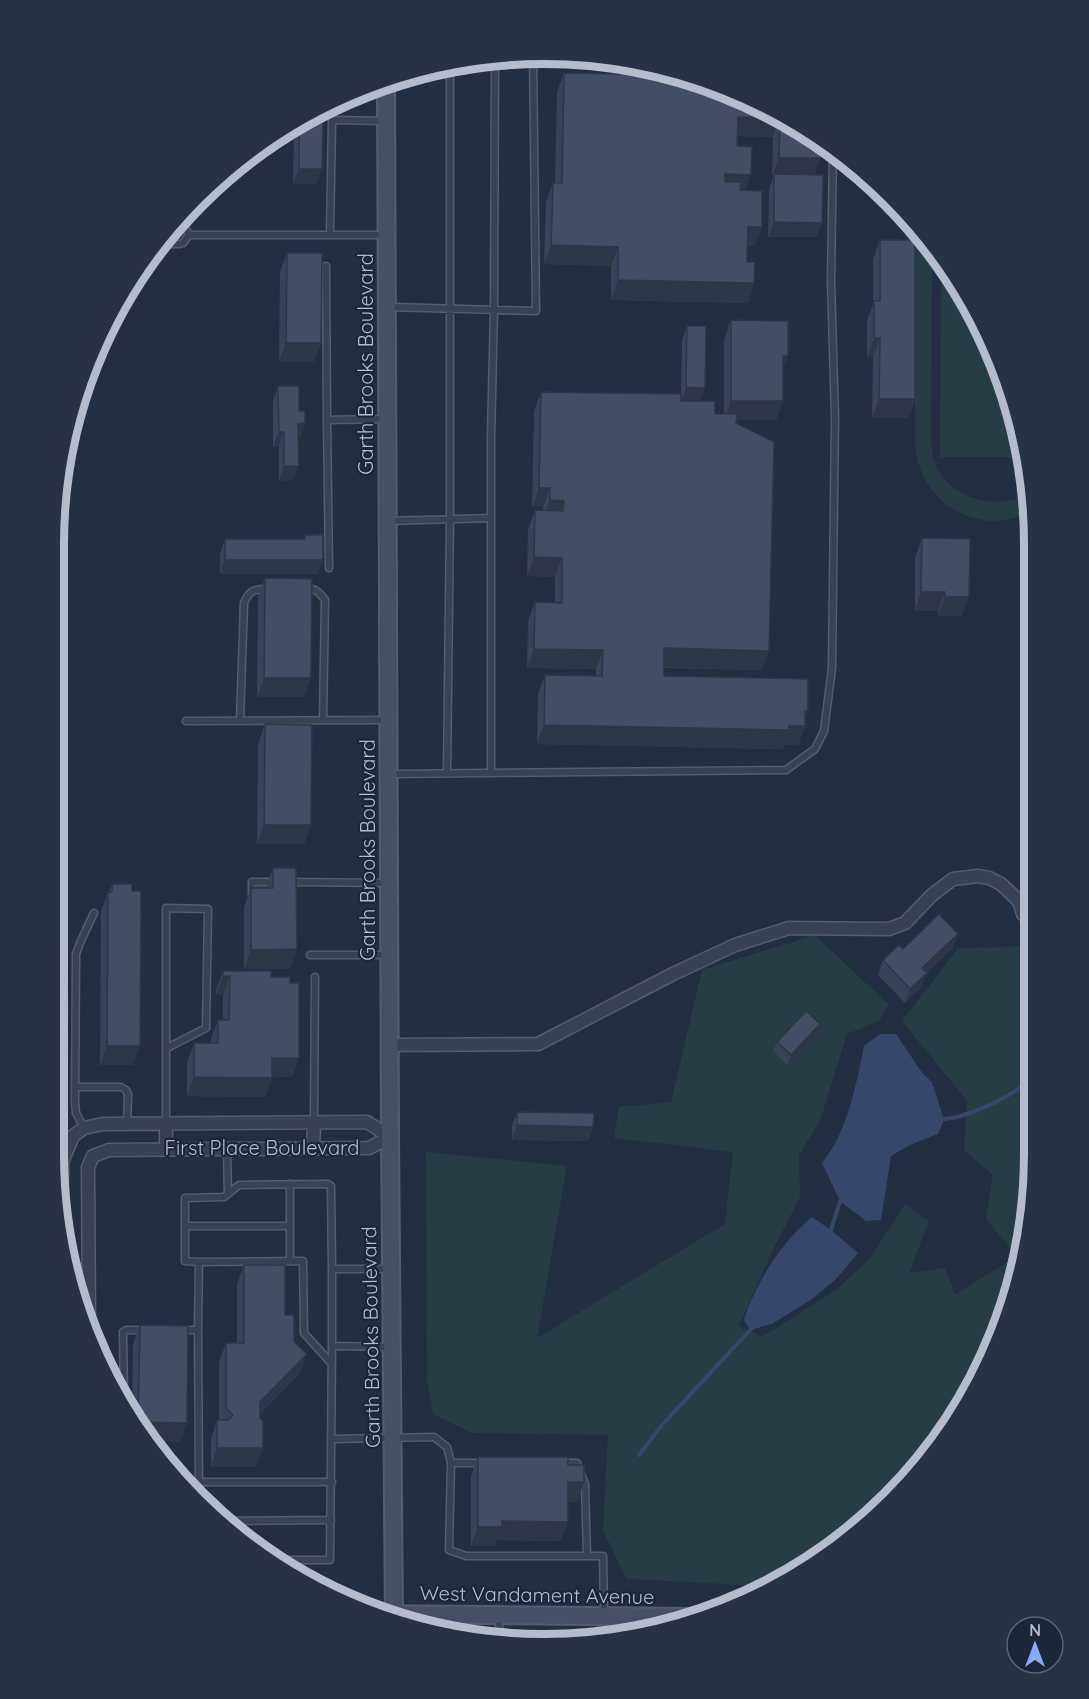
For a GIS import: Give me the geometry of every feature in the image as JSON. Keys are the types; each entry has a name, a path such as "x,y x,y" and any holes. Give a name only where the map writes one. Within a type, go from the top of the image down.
{"street":[{"name":"Garth Brooks Boulevard","path":"386,92 389,1045 393,1437 389,1609"},
{"path":"389,1045 538,1044 735,945 789,928 889,929 905,923 932,895 953,879 978,876 989,878 1001,884 1019,901 1023,914"},
{"path":"314,1122 314,1148"},
{"name":"First Place Boulevard","path":"84,1128 104,1124 367,1122 390,1137 369,1148 108,1149 93,1156 88,1167 89,1305"},
{"path":"166,1124 166,1149"},
{"path":"64,1157 73,1136 84,1128"},
{"name":"West Vandament Avenue","path":"413,1616 604,1616 661,1620"}],"lane":[{"path":"387,307 536,310 533,65"},
{"path":"491,773 495,68"},
{"path":"447,773 450,519 450,74"},
{"path":"330,235 332,120 386,121"},
{"path":"388,774 786,770 815,749 825,731 832,668 835,418 831,281 833,161"},
{"path":"185,227 189,235"},
{"path":"189,235 386,235"},
{"path":"171,244 183,243 189,235"},
{"path":"326,266 329,568"},
{"path":"327,420 387,419"},
{"path":"387,521 491,518"},
{"path":"240,721 244,603 247,595 255,589 278,588"},
{"path":"300,588 311,588 319,592 325,600 323,720"},
{"path":"186,721 388,720"},
{"path":"252,906 252,882 389,883"},
{"path":"166,1124 166,908 208,909 206,1028 167,1048"},
{"path":"84,1128 76,1113 76,954 94,913"},
{"path":"310,955 389,955"},
{"path":"314,1122 315,977"},
{"path":"75,1087 121,1087 126,1090 128,1095 127,1124"},
{"path":"227,1149 228,1194"},
{"path":"290,1184 290,1261"},
{"path":"288,1560 330,1560 332,1482 332,1364 332,1346 332,1269 330,1184 239,1185 224,1197 185,1198 184,1261 304,1262 304,1333 332,1364"},
{"path":"184,1227 290,1226"},
{"path":"199,1262 199,1487"},
{"path":"332,1269 391,1269"},
{"path":"124,1385 123,1332 126,1330 157,1330"},
{"path":"177,1330 198,1330"},
{"path":"332,1346 392,1347"},
{"path":"332,1438 434,1437 447,1447 451,1463 449,1550 466,1556 603,1556 604,1616"},
{"path":"451,1463 485,1463"},
{"path":"554,1463 578,1463 585,1484 587,1556"},
{"path":"194,1482 332,1482"},
{"path":"235,1521 331,1520"},
{"path":"499,1615 499,1632"}],"shaded area":[{"path":"915,240 932,261 931,442 936,465 953,487 977,499 1004,501 1021,496 1023,515 995,521 964,515 951,508 930,488 918,461 915,445"},
{"path":"941,274 975,332 988,361 1008,420 1016,457 940,457"},
{"path":"815,935 889,1005 879,1021 847,1034 820,1121 799,1155 800,1197 771,1254 739,1326 762,1337 836,1290 870,1258 905,1204 929,1221 909,1273 945,1268 955,1295 1013,1259 999,1309 975,1367 944,1421 925,1447 884,1494 837,1535 811,1554 756,1585 626,1579 603,1530 608,1435 472,1433 433,1414 427,1379 426,1152 567,1166 537,1338 725,1224 733,1152 614,1138 619,1107 671,1102 702,970"},
{"path":"1024,946 1023,1186 1014,1252 986,1219 993,1175 964,1150 967,1101 902,1021 958,948"}],"water":[{"path":"880,1034 896,1034 923,1074 932,1082 944,1120 938,1134 910,1145 891,1156 881,1220 866,1221 840,1201 822,1163 845,1122 864,1046"},
{"path":"812,1217 858,1253 835,1280 812,1299 772,1324 750,1330 744,1319 755,1291 780,1250"}],"building":[{"path":"564,73 640,74 699,90 763,118 738,117 737,146 752,147 751,175 725,174 725,182 741,182 740,190 762,191 762,227 748,227 747,262 755,262 754,283 618,280 618,247 551,245 553,183 562,183"},
{"path":"323,120 322,169 299,169 299,133"},
{"path":"780,127 820,152 820,158 779,158"},
{"path":"774,174 823,175 822,223 774,222"},
{"path":"880,240 915,240 915,399 879,399 880,338 874,338 874,301 880,301"},
{"path":"287,253 322,253 321,343 286,343"},
{"path":"731,320 788,321 788,356 783,356 783,401 731,401"},
{"path":"687,326 706,326 705,388 686,387"},
{"path":"278,386 299,386 299,411 305,411 305,423 298,424 299,466 284,466 284,432 279,432"},
{"path":"541,392 681,394 681,401 715,401 715,414 737,414 736,423 774,442 769,651 664,648 664,676 808,679 808,711 805,711 805,726 789,726 789,730 544,725 545,675 602,676 603,650 534,649 535,602 562,603 562,558 534,557 535,510 563,511 564,501 550,500 550,488 539,488"},
{"path":"305,535 323,535 323,560 225,560 225,539 305,539"},
{"path":"922,538 970,539 969,597 945,597 945,592 921,592"},
{"path":"265,578 312,579 311,678 264,678"},
{"path":"265,724 312,725 311,825 264,825"},
{"path":"273,868 296,868 297,949 251,950 251,888 273,888"},
{"path":"112,884 132,884 132,891 141,891 140,1046 107,1046 108,892 112,892"},
{"path":"939,914 958,934 922,968 927,973 910,989 883,960 899,945 903,949"},
{"path":"223,971 271,971 271,977 290,977 290,983 299,983 299,1058 272,1058 272,1078 194,1077 194,1043 218,1043 218,1020 229,1020 230,976 223,976"},
{"path":"806,1011 820,1024 791,1055 777,1042"},
{"path":"517,1112 594,1113 593,1127 517,1125"},
{"path":"244,1265 285,1265 285,1315 294,1315 294,1342 307,1354 260,1402 263,1448 217,1448 217,1420 228,1420 233,1415 226,1408 226,1343 244,1343"},
{"path":"140,1325 188,1326 187,1423 146,1422 138,1410"},
{"path":"478,1457 568,1457 568,1465 584,1465 584,1482 568,1482 568,1522 502,1521 502,1527 478,1527"}],"waterway":[{"path":"939,1119 962,1116 987,1106 1024,1085"},
{"path":"828,1233 840,1201 843,1201"},
{"path":"639,1455 662,1425 752,1328"}]}
